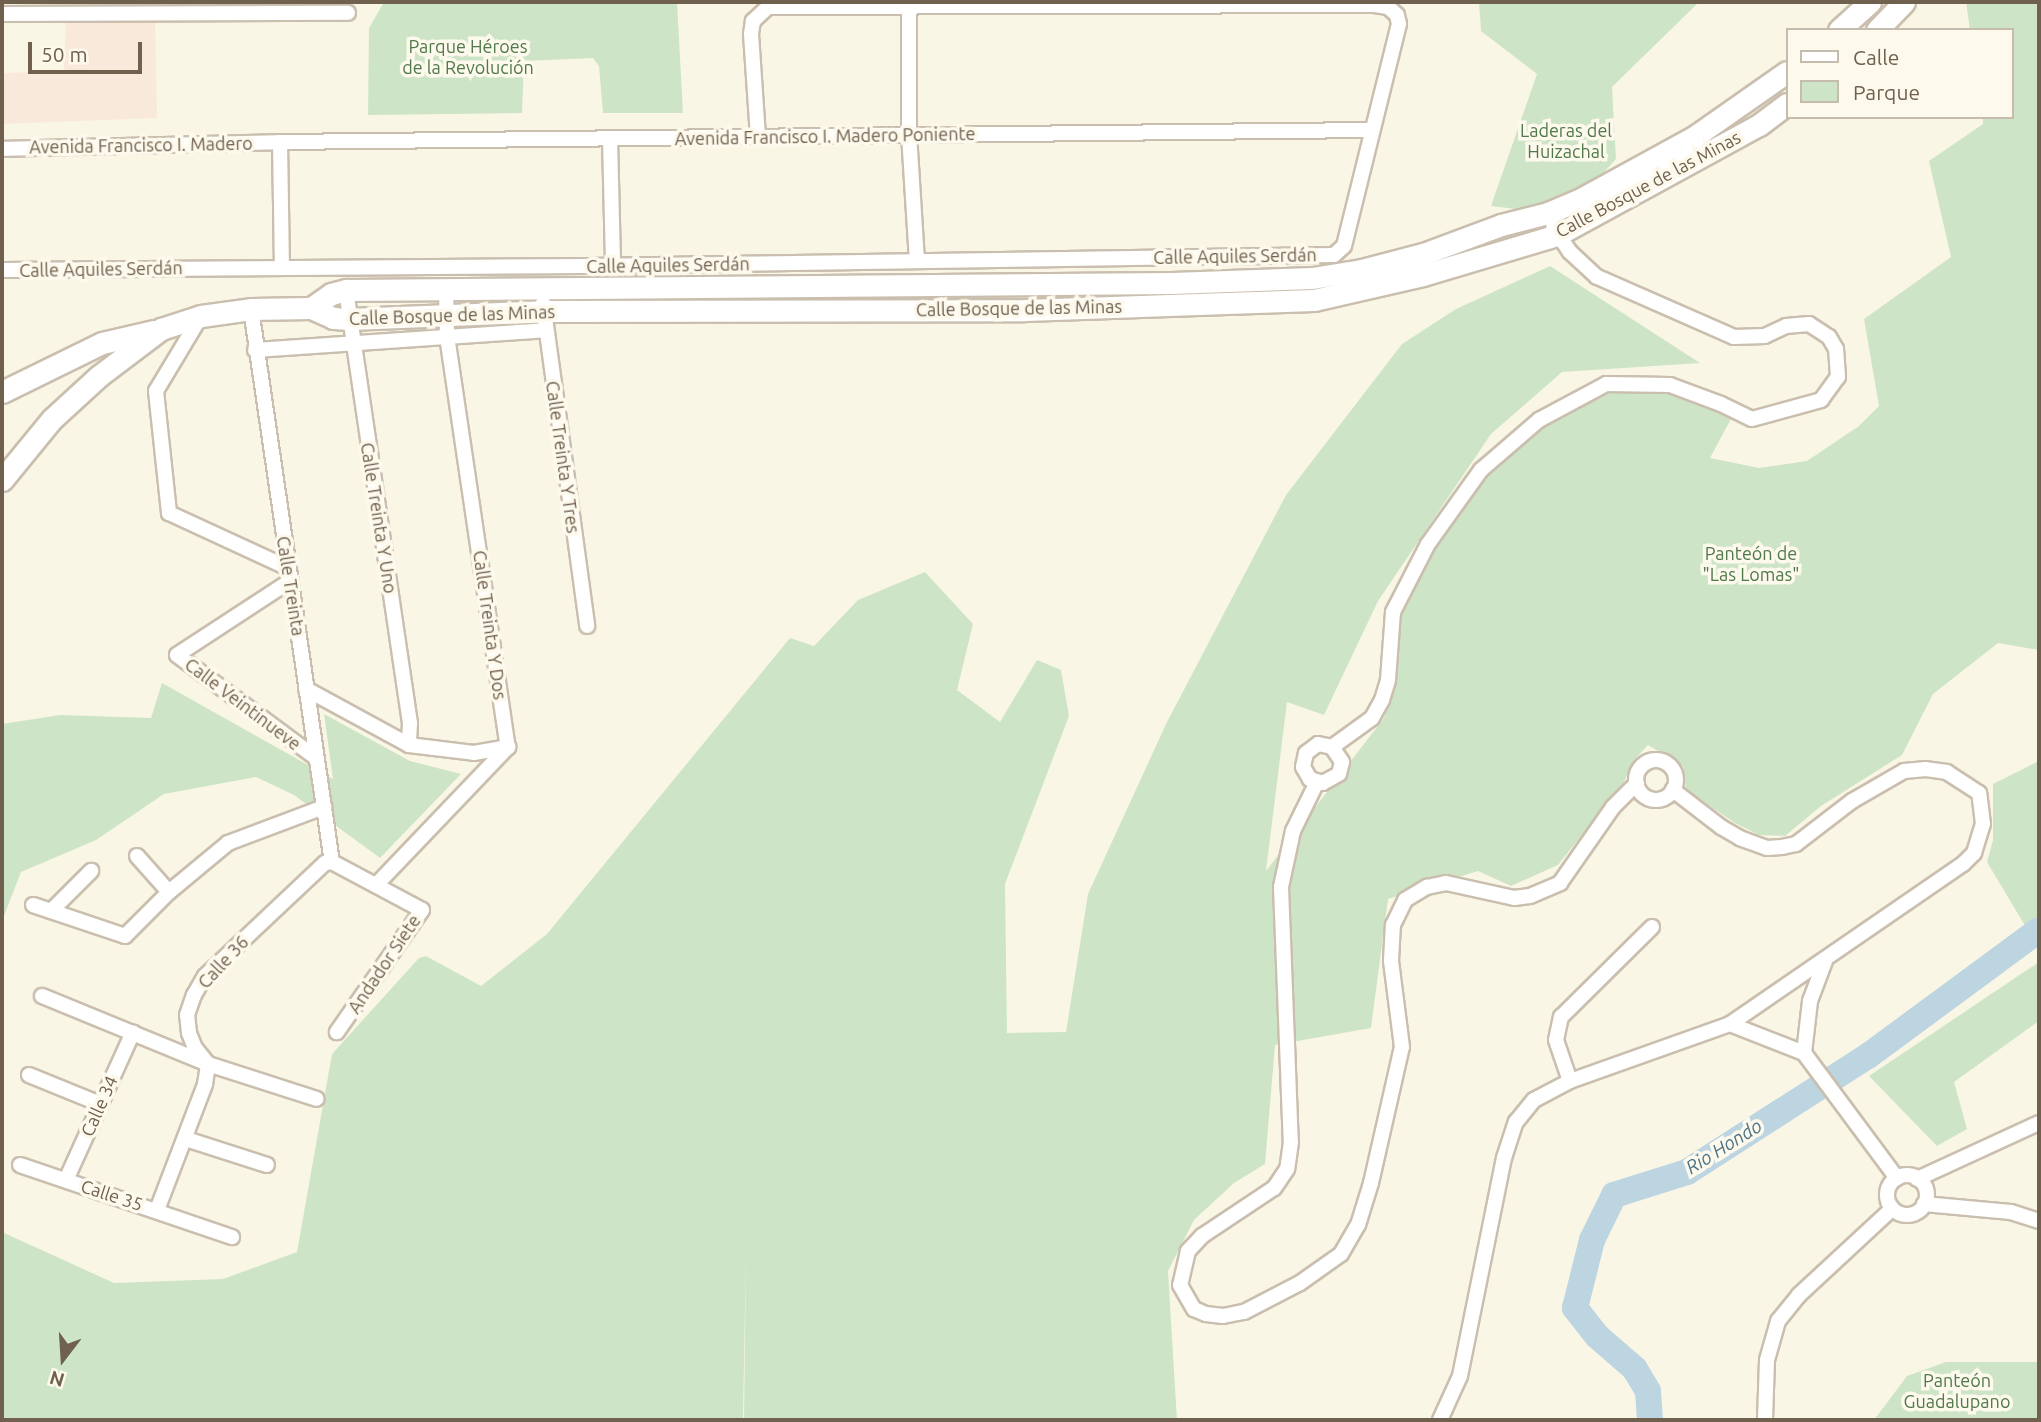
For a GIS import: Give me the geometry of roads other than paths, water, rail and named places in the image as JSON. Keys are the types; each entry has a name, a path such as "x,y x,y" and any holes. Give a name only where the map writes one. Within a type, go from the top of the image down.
{"main road":[{"path":"1841,28 1870,2"},
{"path":"1879,28 1904,2"},
{"name":"Calle Bosque de las Minas","path":"311,307 331,294 346,290 1172,283 1312,278 1362,270 1423,254 1501,225 1548,213 1579,200 1694,137 1786,73"},
{"name":"Calle Bosque de las Minas","path":"311,307 334,318 447,325 1314,300 1423,275 1557,235 1759,124 1786,105"},
{"path":"2,392 102,343 201,316 251,309 311,307"},
{"path":"6,469 52,419 99,376 161,329"}],"street":[{"path":"909,3 909,134 917,261"},
{"path":"758,137 751,34 753,21 768,7 909,3 1388,7 1397,15 1399,24 1371,130"},
{"path":"2,14 79,7 348,13"},
{"name":"Avenida Francisco I. Madero Poniente","path":"280,142 1371,130"},
{"name":"Calle Aquiles Serdán","path":"2,270 282,266 613,266 1334,255 1344,246 1371,130"},
{"path":"610,139 613,266"},
{"path":"280,142 282,266"},
{"name":"Avenida Francisco I. Madero","path":"2,149 280,142"},
{"path":"1332,747 1372,718 1382,700 1388,680 1393,612 1428,544 1481,470 1539,420 1606,384 1670,385 1752,419 1821,400 1838,377 1836,349 1829,337 1809,324 1786,326 1765,336 1734,337 1597,277 1557,235 1548,213"},
{"name":"Calle Treinta Y Dos","path":"446,288 447,325 508,747"},
{"name":"Calle Treinta Y Tres","path":"541,288 587,626"},
{"name":"Calle Treinta Y Uno","path":"346,290 410,723 409,745"},
{"name":"Calle Treinta","path":"251,309 332,862"},
{"path":"201,316 156,391 169,513 289,574"},
{"path":"255,350 353,343 447,325"},
{"name":"Calle Veintinueve","path":"289,574 177,655 316,758"},
{"path":"306,689 409,745 474,753 508,747"},
{"path":"1318,744 1332,747 1342,762 1339,774 1329,782 1317,782 1305,774 1303,759 1311,747 1318,744"},
{"path":"376,885 508,747"},
{"path":"1317,782 1293,831 1281,887 1291,1142 1287,1169 1274,1188 1202,1236 1188,1251 1180,1285 1194,1309 1206,1314 1223,1316 1244,1312 1300,1283 1342,1254 1358,1225 1371,1183 1402,1047 1391,961 1393,925 1405,900 1427,887 1446,883 1514,898 1530,896 1560,883 1613,807 1637,783 1641,767 1656,760 1671,766 1675,773 1673,790 1666,797 1656,800 1641,793 1637,783"},
{"path":"1440,1420 1460,1376 1504,1158 1516,1122 1534,1100 1570,1081 1730,1024 1896,914 1974,853 1983,824 1979,793 1947,772 1926,769 1904,771 1852,801 1796,844 1767,848 1721,827 1673,790"},
{"path":"33,905 121,937 129,935 169,892 228,843 324,807"},
{"path":"137,856 169,892"},
{"name":"Andador Siete","path":"332,862 422,910 337,1032"},
{"name":"Calle 36","path":"208,1064 195,1048 187,1015 205,976 325,863 332,862"},
{"path":"51,911 91,871"},
{"path":"1570,1081 1556,1041 1561,1017 1652,928"},
{"path":"1808,1057 1810,1001 1825,961"},
{"path":"41,996 208,1064 317,1099"},
{"path":"1730,1024 1808,1057 1893,1174 1917,1179 2039,1123"},
{"name":"Calle 34","path":"66,1180 133,1032"},
{"path":"157,1210 186,1139 205,1084 208,1064"},
{"path":"29,1075 100,1104"},
{"path":"186,1139 267,1166"},
{"name":"Calle 35","path":"20,1165 232,1237"},
{"path":"1893,1174 1888,1189 1888,1203 1892,1209 1910,1215 1924,1204 2011,1212 2039,1221"},
{"path":"1917,1179 1926,1190 1924,1204"},
{"path":"1765,1420 1767,1360 1778,1321 1799,1295 1892,1209"}],"waterway":[{"name":"Rio Hondo","path":"1650,1420 1648,1391 1635,1369 1597,1336 1575,1308 1592,1240 1614,1195 1687,1172 1868,1056 2039,930"}],"park label":[{"name":"Parque Héroes de la Revolución","path":"468,57"},
{"name":"Laderas del Huizachal","path":"1566,141"},
{"name":"Panteón de \"Las Lomas\"","path":"1751,564"},
{"name":"Panteón Guadalupano","path":"1957,1391"}]}
